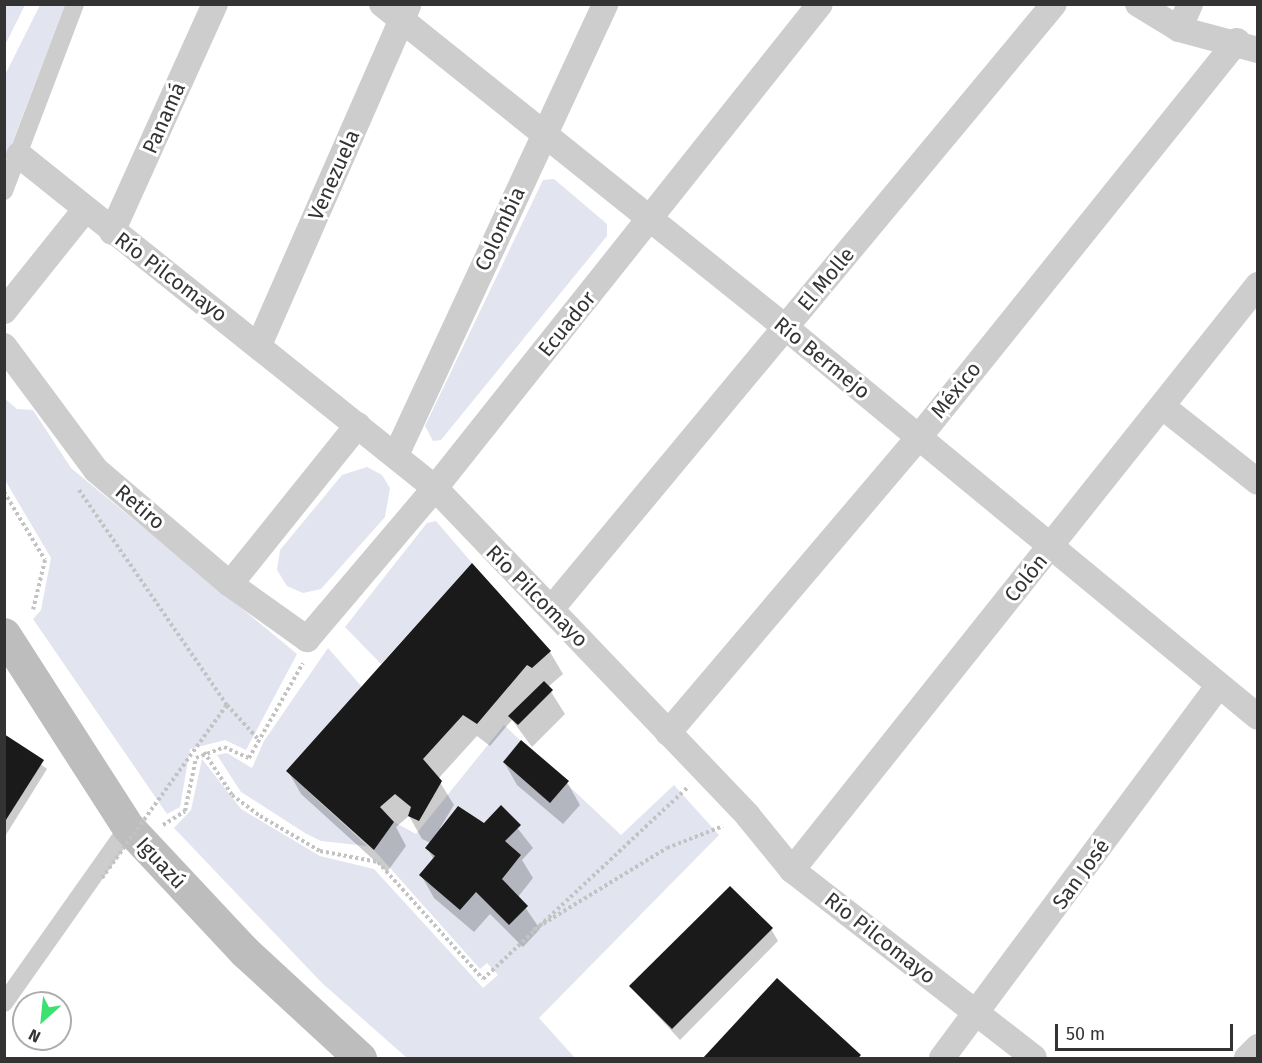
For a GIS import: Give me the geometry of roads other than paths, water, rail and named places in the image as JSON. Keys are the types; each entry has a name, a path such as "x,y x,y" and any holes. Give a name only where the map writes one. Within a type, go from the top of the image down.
{"main road":[{"name":"Iguazú","path":"4,634 128,827 244,951 360,1059"}],"street":[{"path":"4,191 75,4"},
{"name":"Panamá","path":"112,232 215,4"},
{"name":"Colombia","path":"396,455 605,4"},
{"name":"Ecuador","path":"307,639 435,488 650,221 820,4"},
{"name":"El Molle","path":"552,608 1054,4"},
{"path":"1138,4 1179,29 1247,46"},
{"path":"1179,29 1190,4"},
{"name":"Río Bermejo","path":"397,10 543,136 785,327 1053,545 1218,687 1257,717"},
{"name":"Venezuela","path":"259,345 397,10"},
{"name":"México","path":"668,733 1247,46"},
{"name":"Río Pilcomayo","path":"19,154 84,211 259,345 435,488 748,816 792,870 1034,1059"},
{"path":"4,311 84,211"},
{"name":"Colón","path":"792,870 1163,407 1257,285"},
{"name":"Retiro","path":"4,346 96,470 230,584 307,639"},
{"path":"1163,407 1257,482"},
{"path":"230,584 358,425"},
{"name":"San José","path":"942,1059 978,1015 1218,687"},
{"path":"4,1003 128,827"},
{"path":"1247,1059 1257,1047"}]}
